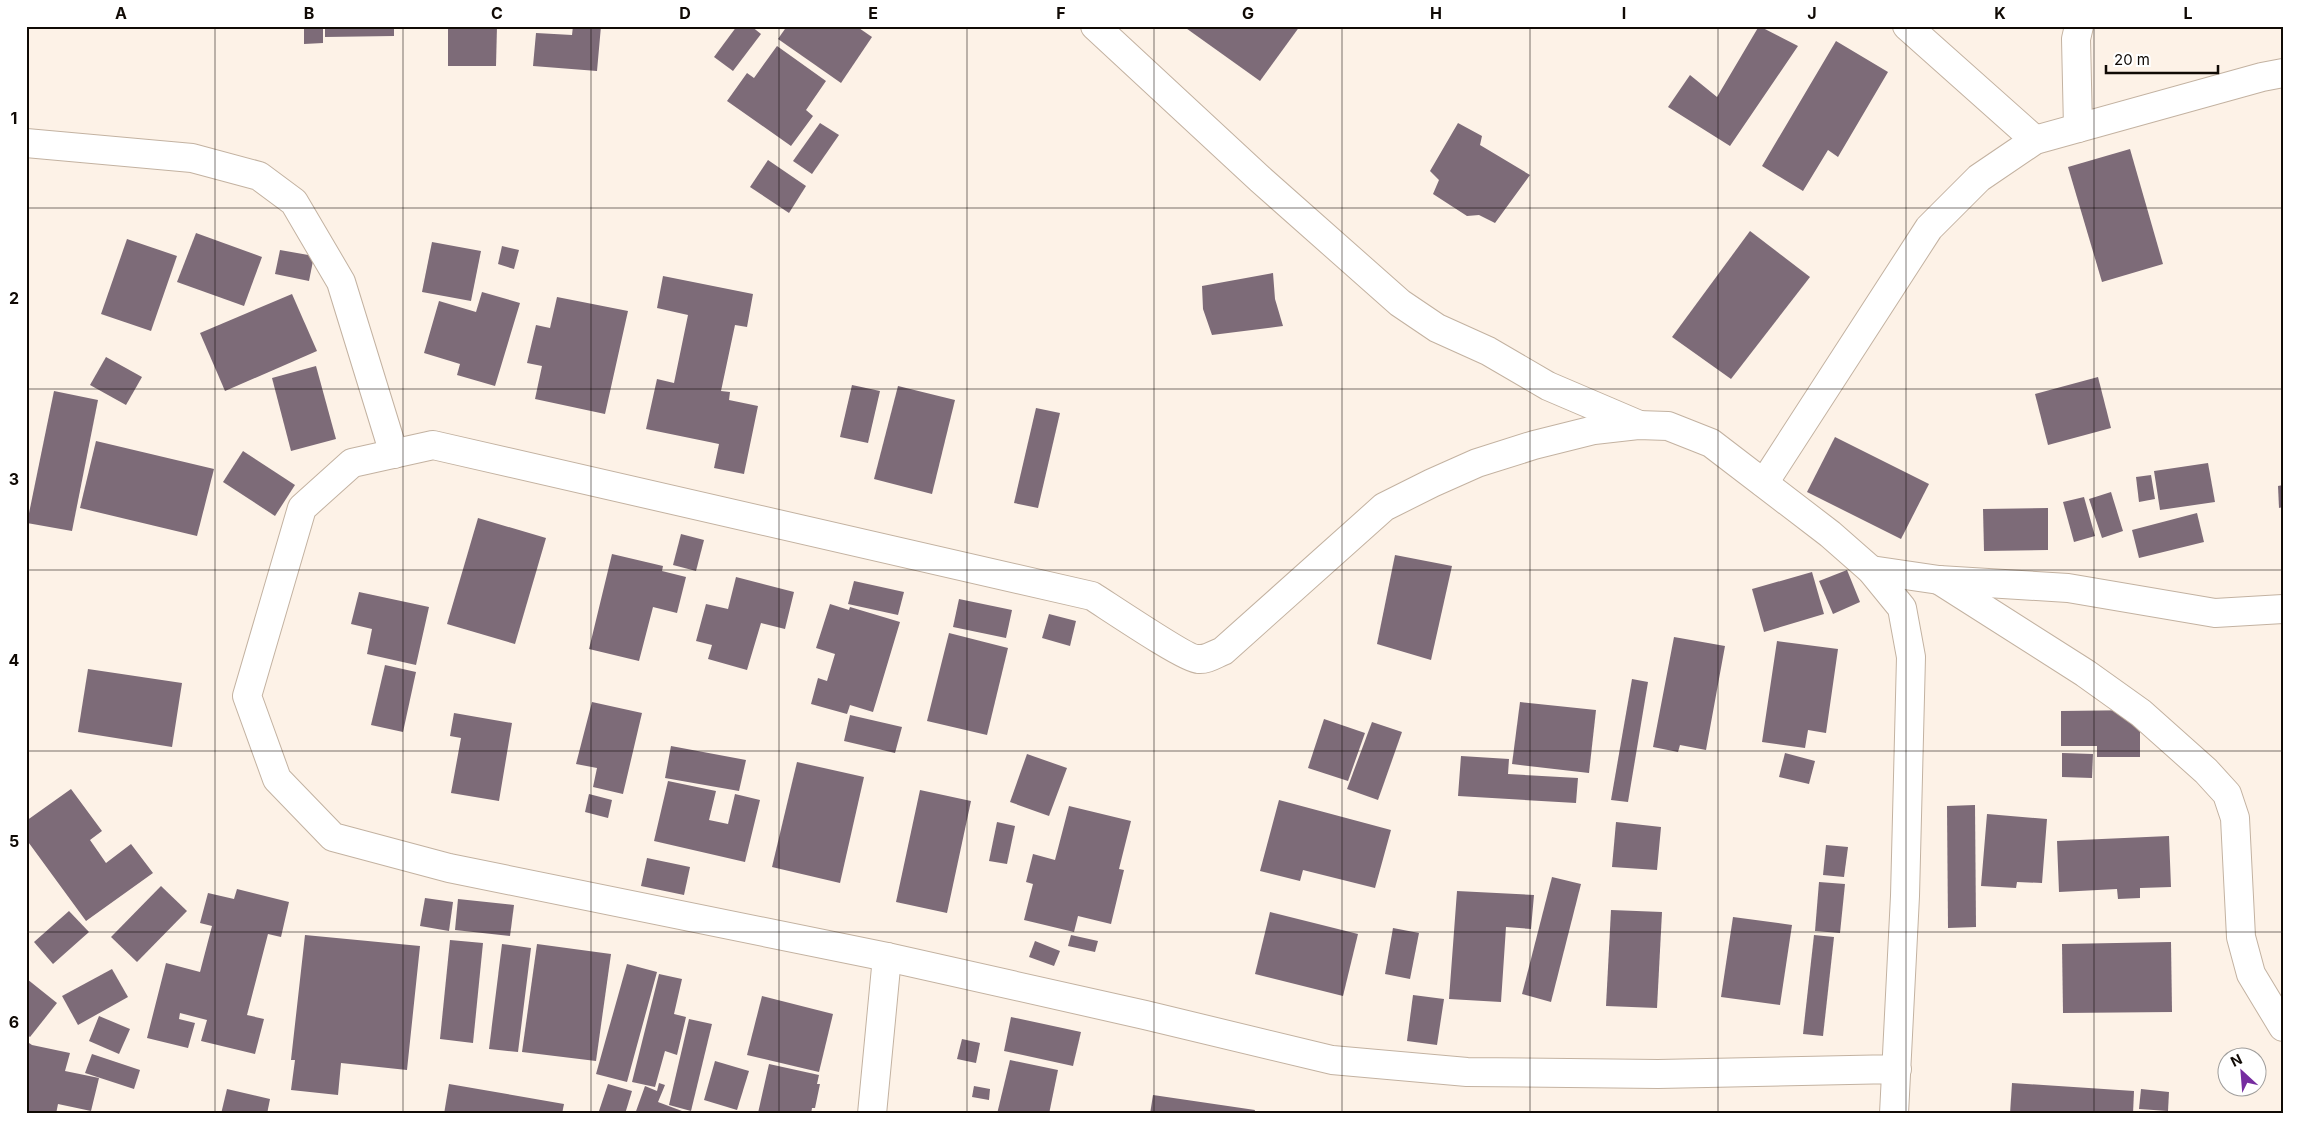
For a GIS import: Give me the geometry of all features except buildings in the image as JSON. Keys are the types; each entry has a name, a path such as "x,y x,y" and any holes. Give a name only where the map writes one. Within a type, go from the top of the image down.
{"street":[{"path":"1095,26 1260,179 1400,303 1437,328 1488,351 1548,386 1638,425"},
{"path":"1907,26 2035,140"},
{"path":"2078,128 2076,39 2079,26"},
{"path":"1764,483 1929,228 1979,178 2035,140 2262,77 2283,73"},
{"path":"26,143 192,158 259,176 294,202 341,282 394,454"},
{"path":"1894,1114 1897,1069 1905,896 1911,657 1902,608 1871,570 1830,534 1711,443 1668,426 1638,425 1594,430 1534,445 1477,463 1432,483 1384,507 1223,651 1208,658 1196,660 1180,652 1092,596 433,445 352,463 302,508 247,696 277,779 333,837 448,868 887,957 1145,1015 1332,1060 1467,1072 1658,1074 1897,1069"},
{"path":"1871,570 1938,580 2068,588 2215,613 2283,609"},
{"path":"1938,580 2085,673 2141,713 2206,771 2227,794 2235,818 2241,937 2251,974 2283,1028"},
{"path":"872,1114 887,957"}]}
